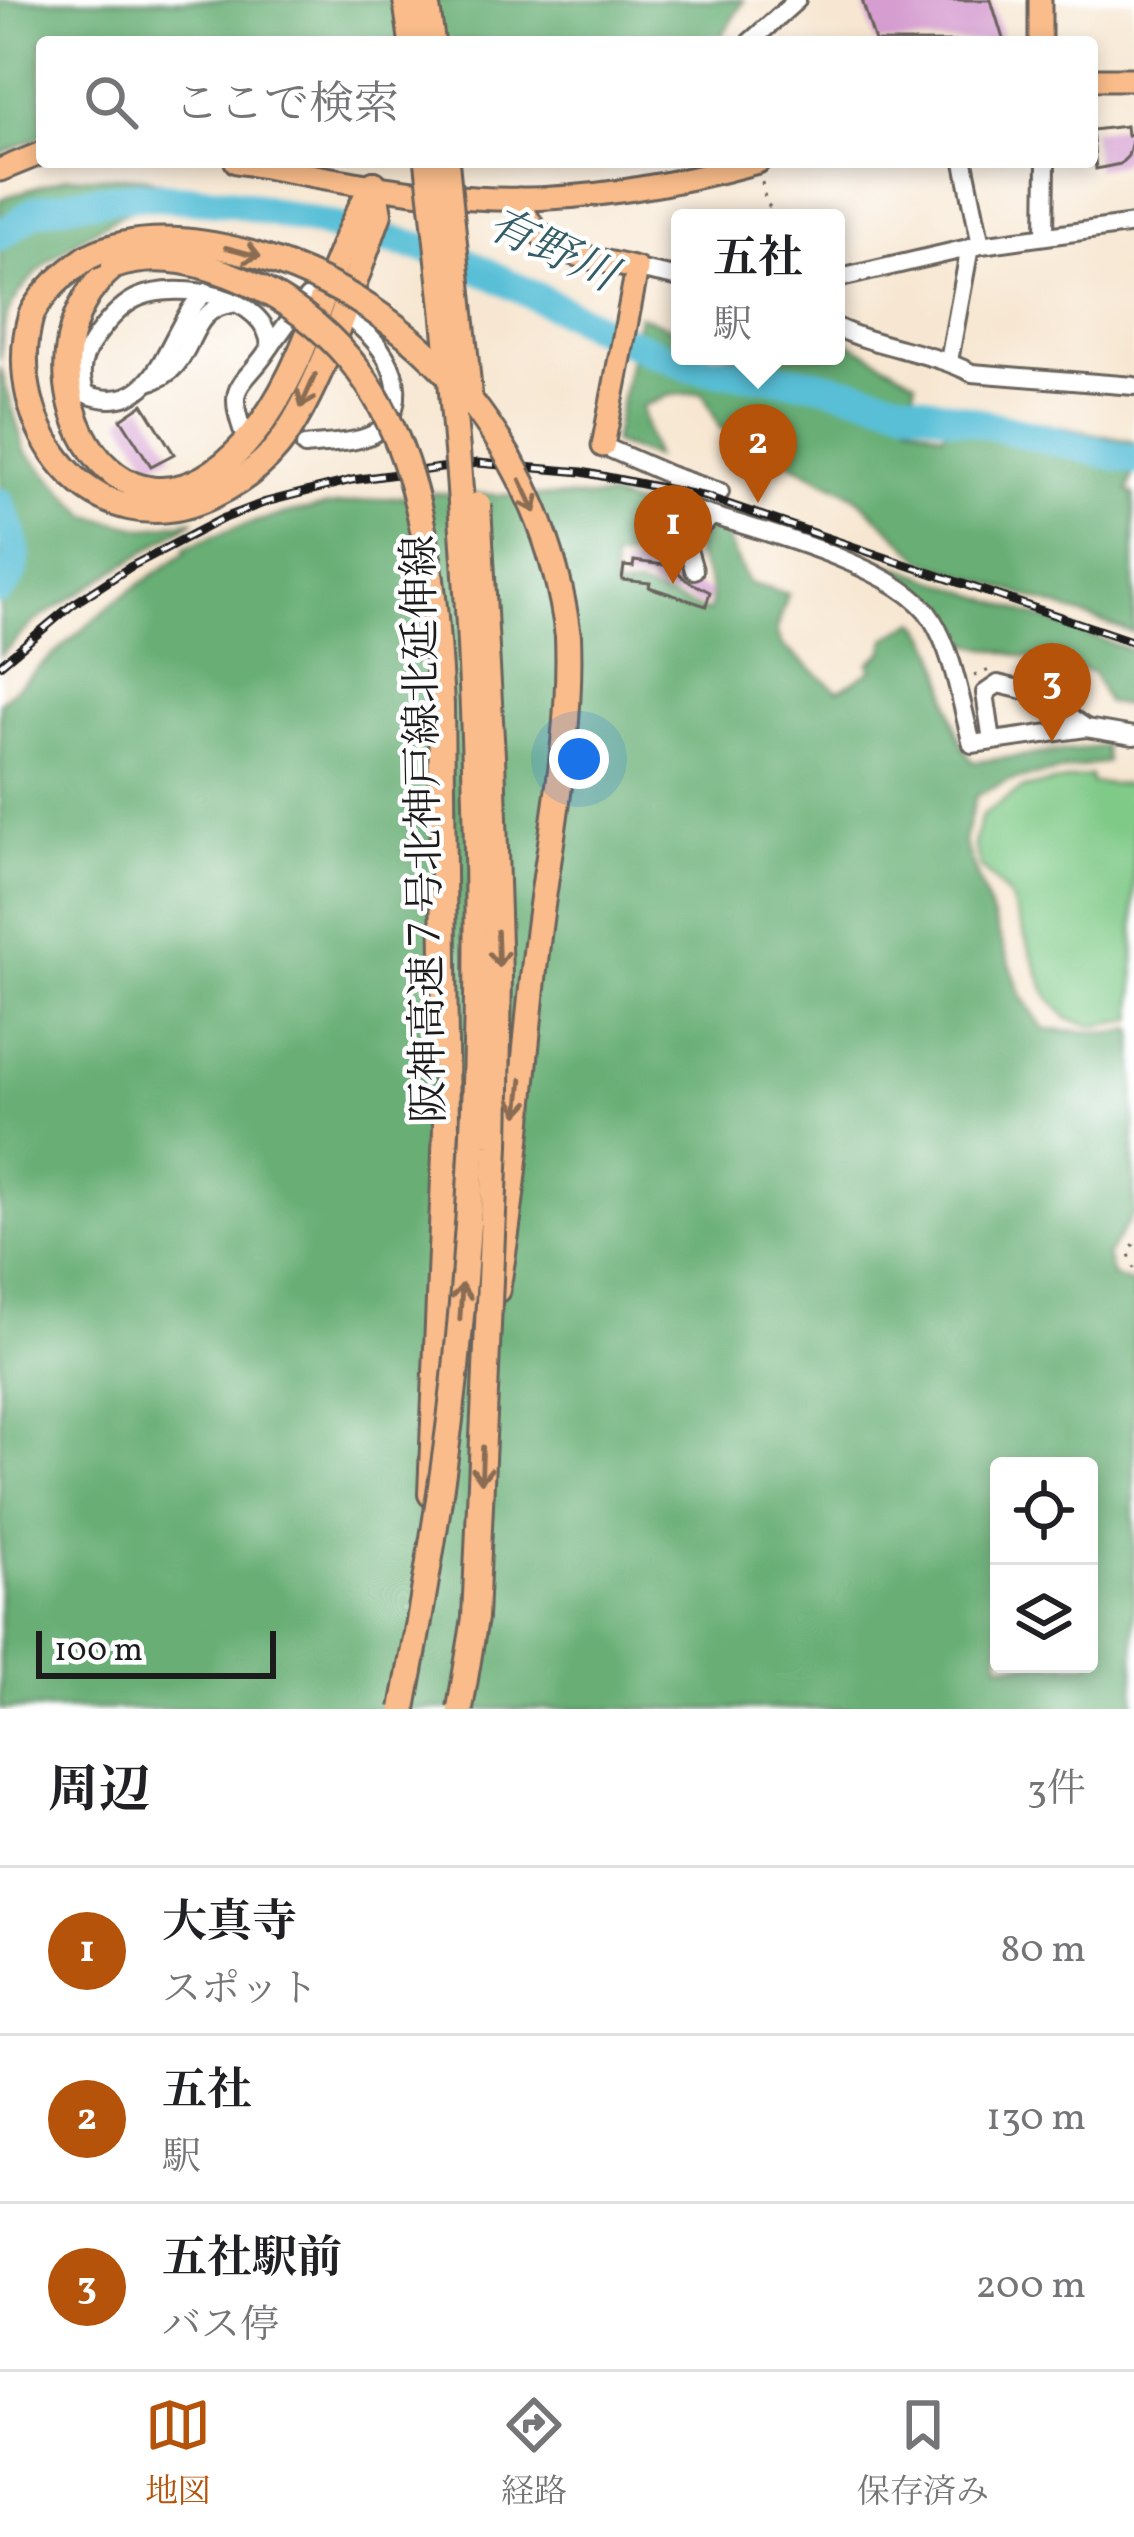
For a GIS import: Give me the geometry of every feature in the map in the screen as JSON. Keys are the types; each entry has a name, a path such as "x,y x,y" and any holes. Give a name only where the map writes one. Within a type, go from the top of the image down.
{"highway":[{"path":"406,0 411,36"},
{"path":"426,0 431,36"},
{"name":"阪神高速７号北神戸線北延伸線","path":"403,1709 428,1574 459,1328 476,955 458,442 429,168"},
{"name":"阪神高速７号北神戸線北延伸線","path":"447,168 474,451 499,976 475,1618 460,1709"},
{"path":"374,184 369,211 343,279 331,309 263,421 212,473 174,487 132,488 112,483 45,442 21,406 17,361 31,314 62,276 102,250 133,242 178,240 258,256 354,296 424,348 461,386 505,449 541,523 562,593 570,688 537,938 505,1248 485,1358"},
{"path":"45,442 37,367 54,313 79,286 114,266 160,258 205,266 250,284 316,327 359,372 383,407 404,453 429,551 441,705 446,1129 428,1574"}],"main road":[{"path":"1040,0 1040,36"},
{"path":"1098,79 1134,79"},
{"path":"0,170 36,155"},
{"path":"274,168 470,198 519,200 589,195 744,168"},
{"path":"519,200 528,224 547,245 637,269 603,446"}],"street":[{"path":"757,36 796,0"},
{"path":"949,361 976,246 965,168"},
{"path":"1045,234 1046,168"},
{"path":"845,277 976,246 1134,224"},
{"path":"637,269 671,276"},
{"path":"233,304 217,305 202,316 182,362 164,378 105,401 86,394 79,376 85,354 115,313 135,298 187,288 207,292 233,304 263,321 270,333 270,347"},
{"path":"147,382 182,330 188,308 207,292"},
{"path":"242,429 236,393 245,374 307,298 363,325 384,353 396,381 394,406 380,429 366,437 304,446"},
{"path":"845,329 906,352 949,361 972,373 1134,386"},
{"path":"603,446 720,492"},
{"path":"671,476 673,504 845,561 892,581 916,598 937,628 973,744 1086,728 1134,736"},
{"path":"694,570 686,543 712,516"},
{"path":"992,741 984,701 988,689 998,684 1036,693 1086,728"}],"path":[{"path":"750,168 772,209"},
{"path":"1134,1244 1130,1254 1134,1269"}],"green space":[{"path":"0,0 744,0 722,36 36,36 36,139 0,154"},
{"path":"68,177 142,177 175,187 104,224 37,273 7,315 0,361 0,199"},
{"path":"639,315 671,327 671,365 845,365 845,340 916,381 908,422 942,434 963,408 1134,442 1128,492 1134,494 1134,633 924,561 854,495 719,427 703,393 670,395 641,407 654,457 613,443"},
{"path":"0,366 25,451 88,516 145,529 195,520 34,622 0,656"},
{"path":"433,493 612,498 690,523 681,539 682,558 645,554 613,559 614,589 639,587 709,612 710,585 694,546 710,526 723,531 748,583 788,594 776,632 783,646 838,691 872,670 869,663 884,651 886,639 916,621 936,653 956,729 973,762 1104,746 1106,762 1008,781 976,796 964,841 1022,996 1044,1029 1113,1033 1134,1029 1134,1213 1107,1256 1113,1276 1134,1284 1134,1709 0,1709 0,702 113,603 186,552 185,548 247,524 337,505"},
{"path":"864,555 1134,651 1134,707 1107,703 1093,672 954,641 925,592"},
{"path":"1090,776 1091,783 1134,785 1134,1020 1094,1026 1068,1019 1047,995 1010,897 980,866 974,844 982,815 1024,788"}],"building":[{"path":"862,0 991,0 1002,36 873,36"},
{"path":"1126,126 1127,135 1134,134 1128,156 1120,164 1096,169 1098,129"},
{"path":"143,404 174,454 151,466 121,419"},
{"path":"634,561 679,567 686,580 710,592 706,606 649,587 650,583 622,580 624,566 633,567"}],"waterway":[{"name":"有野川","path":"0,236 34,211 76,202 140,195 231,202 450,254 671,359"},
{"name":"有野川","path":"687,365 812,382 1134,460"},
{"name":"有野川","path":"0,503 15,548 14,569 0,589"}],"railway":[{"path":"0,665 72,605 130,567 222,519 266,502 352,480 478,463 582,472 707,497 1134,642"}],"place":[{"name":"五社","path":"758,503"},
{"name":"大真寺","path":"673,584"},
{"name":"五社駅前","path":"1052,742"}]}
